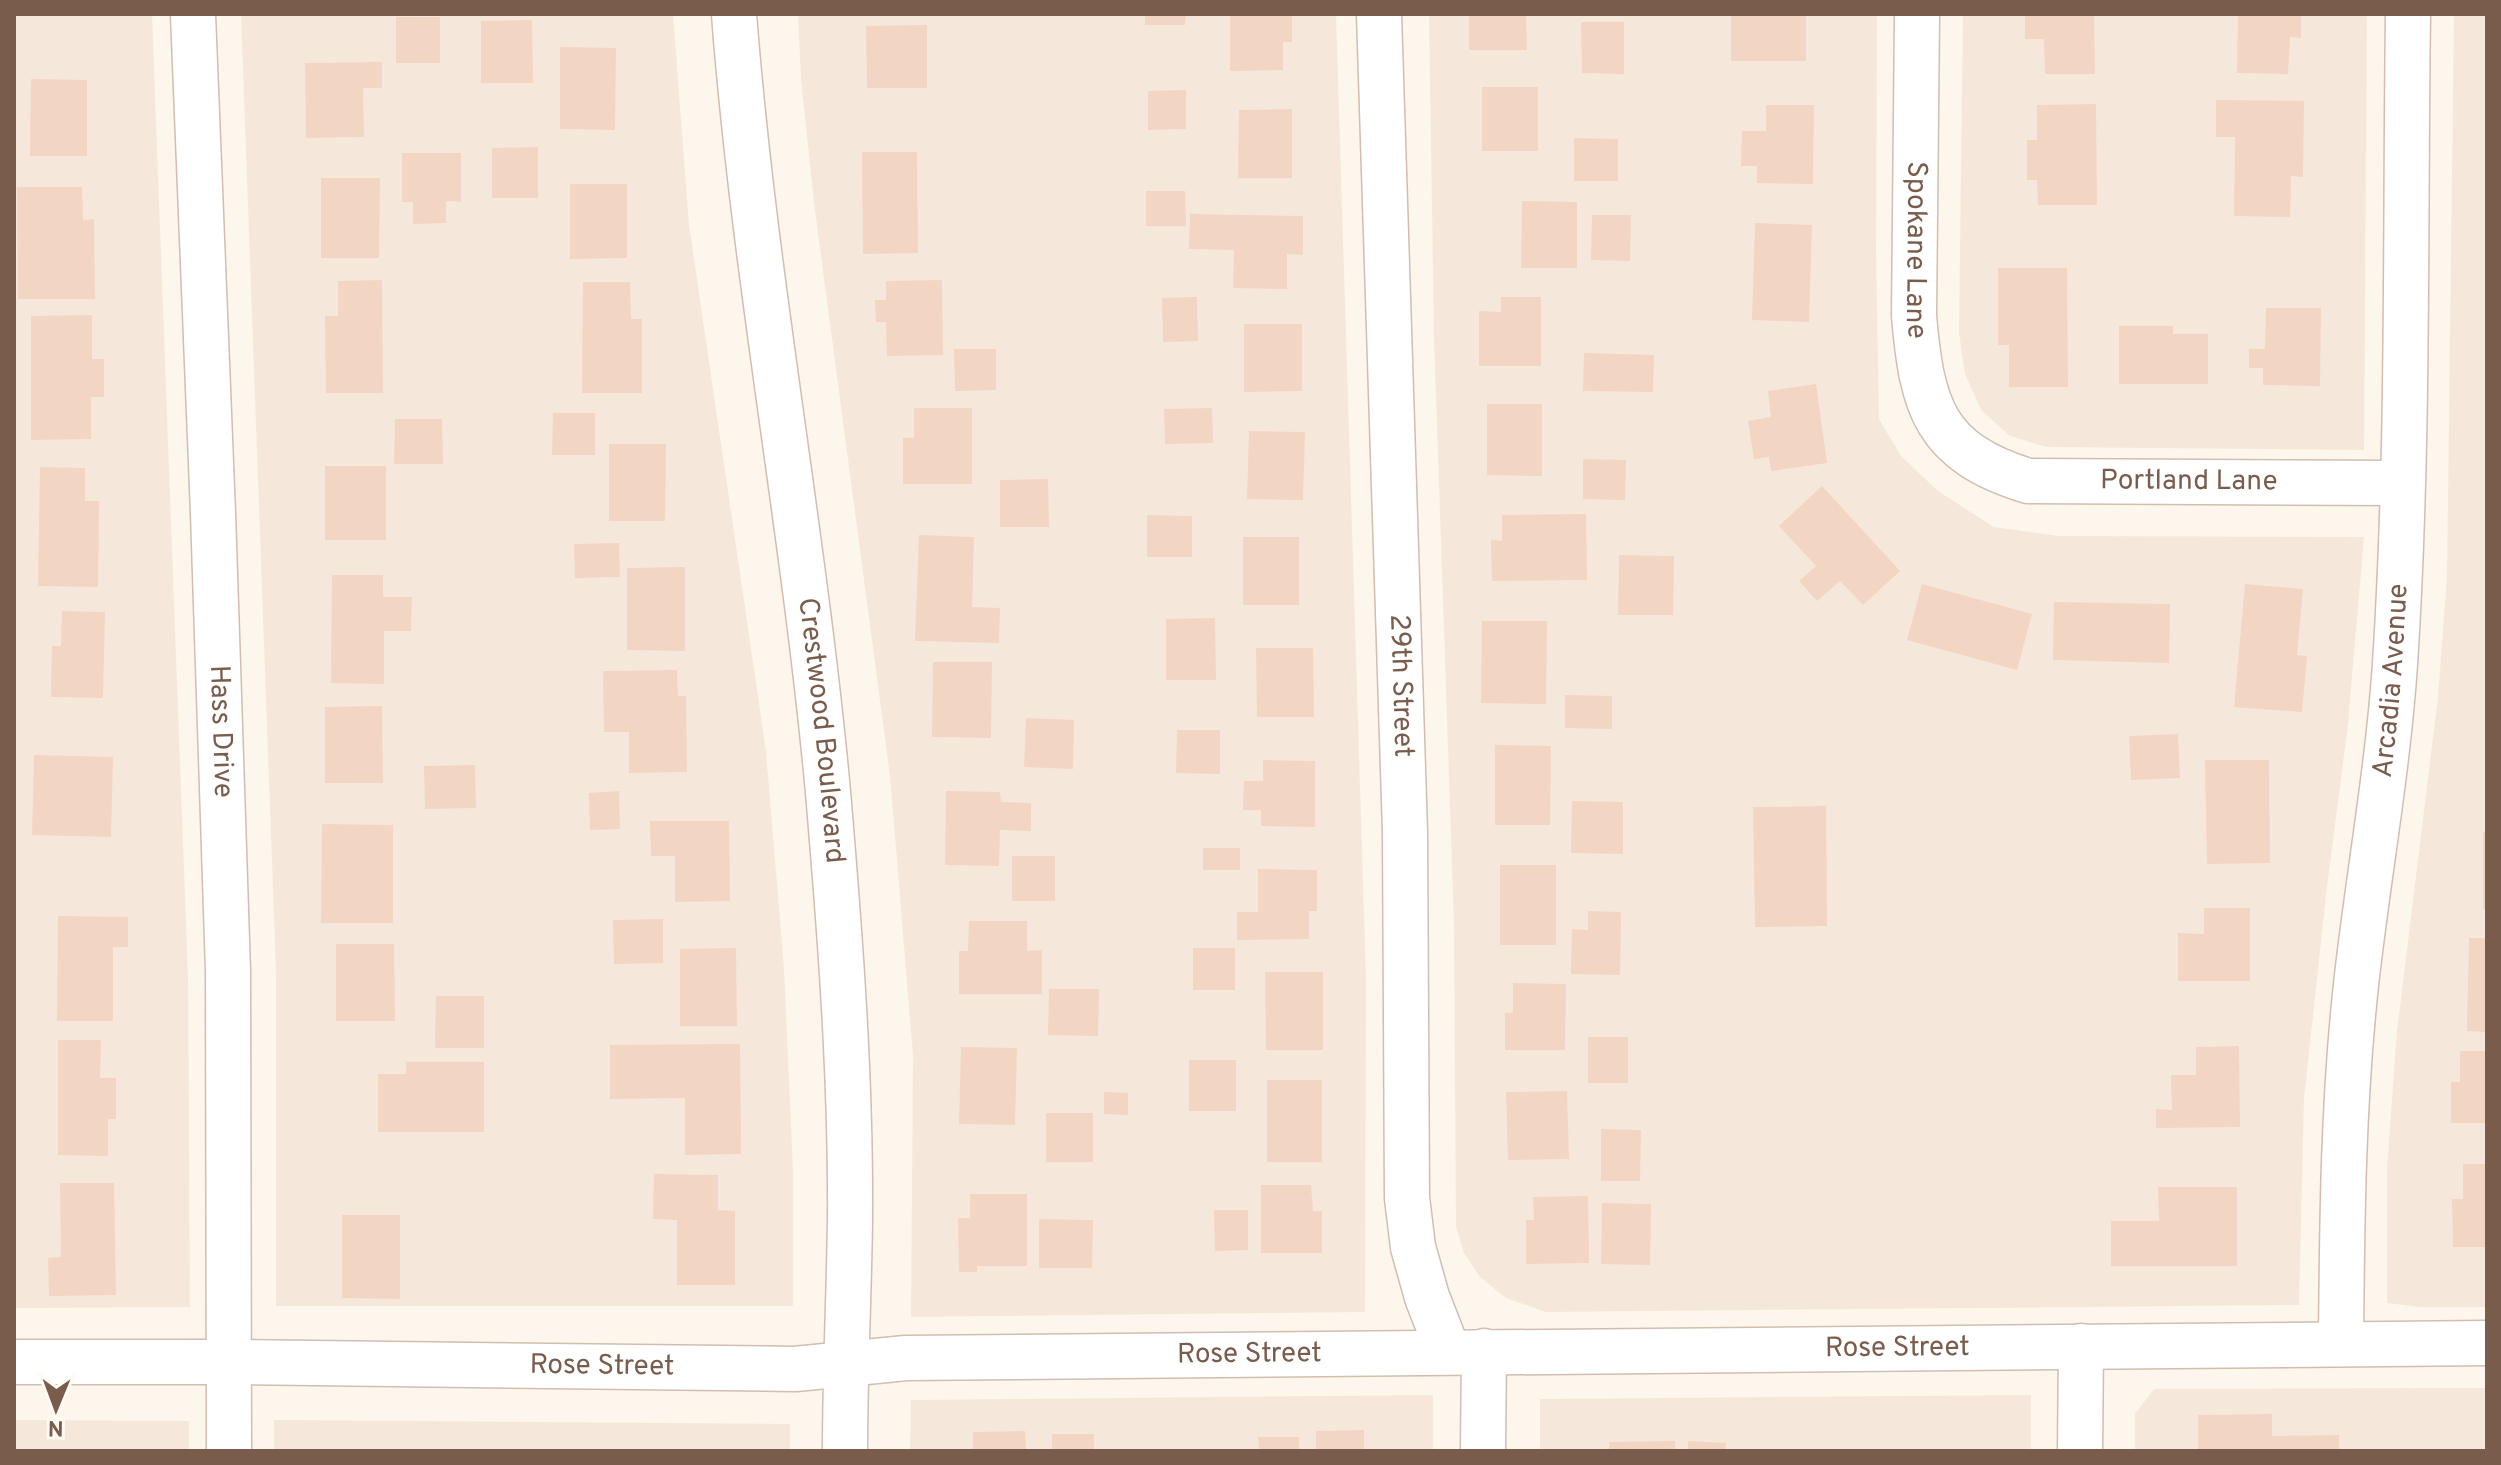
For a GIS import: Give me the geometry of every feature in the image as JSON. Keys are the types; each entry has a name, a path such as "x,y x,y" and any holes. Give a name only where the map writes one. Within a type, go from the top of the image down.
{"street":[{"name":"Hass Drive","path":"193,14 228,971 229,1451"},
{"name":"Crestwood Boulevard","path":"734,14 758,255 809,622 841,955 850,1218 845,1451"},
{"name":"29th Street","path":"1379,14 1405,832 1407,1198 1413,1247 1427,1297 1466,1351 1483,1451"},
{"name":"Spokane Lane","path":"1917,14 1914,316 1919,365 1933,416 1952,440 1980,463"},
{"name":"Arcadia Avenue","path":"2341,1344 2347,1091 2357,978 2395,664 2408,14"},
{"name":"Portland Lane","path":"1980,463 2028,481 2061,483 2401,483"},
{"name":"Rose Street","path":"14,1362 795,1369 906,1358 2487,1343"},
{"path":"2080,1451 2081,1346"}],"shaded area":[{"path":"14,14 152,14 188,977 190,1307 14,1308"},
{"path":"241,14 673,14 689,225 766,751 784,969 793,1169 793,1306 276,1306 276,972"},
{"path":"798,14 1336,14 1366,979 1365,1312 911,1317 913,1055 890,776 814,203 801,79"},
{"path":"1429,14 1877,14 1879,419 1901,456 1938,491 1994,527 2059,536 2364,537 2348,724 2304,1099 2299,1305 1546,1312 1506,1298 1480,1277 1464,1253 1456,1227 1454,924 1434,336"},
{"path":"1963,14 2367,14 2364,450 2046,447 2010,436 1981,410 1965,374 1959,333"},
{"path":"2454,14 2487,14 2487,1307 2419,1307 2387,1303 2387,1169 2397,1031 2438,697 2447,577"},
{"path":"2487,1388 2487,1451 2135,1451 2135,1414 2154,1389"},
{"path":"1433,1395 1433,1451 910,1451 911,1400"},
{"path":"2031,1395 2031,1451 1540,1451 1540,1399"},
{"path":"14,1420 189,1421 189,1451 14,1451"},
{"path":"274,1420 790,1424 790,1451 274,1451"}],"building":[{"path":"1145,14 1186,14 1185,25 1145,25"},
{"path":"1230,14 1292,14 1292,42 1283,42 1283,70 1230,71"},
{"path":"1469,14 1526,14 1527,50 1469,50"},
{"path":"1731,14 1806,14 1806,61 1731,61"},
{"path":"2025,14 2094,14 2095,74 2045,74 2044,39 2025,39"},
{"path":"2238,14 2301,14 2301,38 2290,37 2288,74 2237,73"},
{"path":"396,17 440,17 440,63 396,63"},
{"path":"532,20 533,83 481,83 481,21"},
{"path":"1581,22 1624,22 1624,74 1582,73"},
{"path":"927,25 927,88 867,88 866,26"},
{"path":"560,47 616,48 615,130 560,129"},
{"path":"382,62 382,88 363,88 364,137 306,138 305,63"},
{"path":"31,79 87,80 87,156 30,156"},
{"path":"1482,87 1538,87 1538,151 1482,151"},
{"path":"1186,90 1186,129 1148,130 1148,91"},
{"path":"2216,100 2304,101 2303,177 2291,176 2290,217 2234,216 2235,137 2216,137"},
{"path":"2096,104 2097,205 2038,205 2037,180 2027,180 2027,140 2037,140 2037,105"},
{"path":"1766,105 1814,105 1813,184 1757,183 1757,166 1741,166 1742,131 1766,131"},
{"path":"1292,109 1292,178 1238,178 1239,110"},
{"path":"1574,138 1618,139 1618,181 1574,181"},
{"path":"538,147 538,198 492,198 492,148"},
{"path":"862,152 917,152 918,253 863,254"},
{"path":"402,153 461,153 461,202 446,201 446,223 413,224 413,202 402,202"},
{"path":"321,178 380,178 379,258 321,258"},
{"path":"570,184 627,184 627,258 570,259"},
{"path":"17,187 82,187 83,220 94,219 95,299 18,299"},
{"path":"1146,191 1185,191 1186,226 1146,226"},
{"path":"1522,201 1577,202 1577,268 1521,268"},
{"path":"1190,214 1303,216 1303,255 1287,254 1287,289 1233,288 1234,250 1189,249"},
{"path":"1592,215 1631,215 1630,261 1591,260"},
{"path":"1755,223 1812,225 1809,322 1752,320"},
{"path":"1998,268 2067,268 2068,387 2009,387 2009,345 1998,345"},
{"path":"382,280 383,393 326,393 325,316 338,316 338,281"},
{"path":"942,280 943,355 887,356 886,322 876,322 875,300 886,300 886,281"},
{"path":"583,282 630,282 631,319 642,319 642,393 582,393"},
{"path":"1197,297 1198,341 1163,342 1162,298"},
{"path":"1501,297 1541,297 1541,366 1479,366 1479,311 1501,312"},
{"path":"2266,308 2321,308 2320,386 2263,385 2263,368 2249,368 2249,349 2265,349"},
{"path":"92,315 92,359 104,359 104,397 91,397 91,439 31,440 31,316"},
{"path":"1244,324 1302,324 1302,391 1244,392"},
{"path":"2119,326 2173,326 2173,334 2208,334 2208,384 2119,384"},
{"path":"954,349 996,349 996,390 955,391"},
{"path":"1584,353 1654,355 1653,392 1583,391"},
{"path":"1816,384 1827,463 1771,471 1769,457 1754,459 1748,421 1771,417 1768,391"},
{"path":"1487,404 1542,404 1542,476 1487,475"},
{"path":"914,408 972,408 972,484 903,484 903,438 914,438"},
{"path":"1212,408 1213,443 1165,444 1164,409"},
{"path":"553,413 595,413 595,455 552,455"},
{"path":"395,419 442,419 443,464 394,464"},
{"path":"1249,431 1305,432 1303,500 1247,499"},
{"path":"609,444 666,444 665,521 609,521"},
{"path":"1583,459 1626,460 1625,500 1583,499"},
{"path":"325,466 386,466 386,540 325,540"},
{"path":"40,467 85,468 85,501 99,501 98,587 38,586"},
{"path":"1048,479 1049,527 1000,527 1000,480"},
{"path":"1822,486 1900,571 1863,605 1840,581 1817,601 1799,581 1816,566 1779,526"},
{"path":"1586,514 1587,580 1492,581 1491,540 1502,541 1502,515"},
{"path":"1147,515 1192,516 1192,557 1147,557"},
{"path":"919,535 974,537 972,607 1000,608 999,643 915,641"},
{"path":"1243,537 1299,537 1299,605 1243,605"},
{"path":"619,543 620,577 575,578 574,544"},
{"path":"1619,555 1674,556 1673,615 1618,615"},
{"path":"685,567 685,651 627,650 627,568"},
{"path":"332,575 383,575 383,597 412,597 411,631 384,631 384,684 331,683"},
{"path":"1922,584 2032,614 2017,670 1907,640"},
{"path":"2245,584 2303,589 2297,655 2307,656 2302,712 2234,707"},
{"path":"2054,602 2170,604 2169,663 2053,660"},
{"path":"62,611 105,612 103,698 51,697 52,646 61,646"},
{"path":"1215,618 1216,680 1166,680 1166,619"},
{"path":"1482,621 1547,621 1546,704 1481,703"},
{"path":"1256,648 1313,648 1314,717 1257,717"},
{"path":"933,662 992,662 991,738 932,737"},
{"path":"677,670 678,696 686,696 687,772 629,773 629,732 604,732 603,671"},
{"path":"1565,695 1612,696 1612,729 1565,728"},
{"path":"382,706 383,783 325,783 325,707"},
{"path":"1026,718 1074,720 1073,769 1024,767"},
{"path":"1177,730 1220,730 1220,774 1176,773"},
{"path":"2178,734 2180,778 2131,780 2129,736"},
{"path":"1495,745 1551,746 1550,825 1495,825"},
{"path":"34,755 113,757 111,837 32,835"},
{"path":"1263,760 1315,761 1315,827 1261,826 1261,810 1243,810 1244,781 1263,781"},
{"path":"2205,760 2269,760 2270,863 2207,864"},
{"path":"475,765 476,808 425,809 424,766"},
{"path":"619,791 620,829 590,830 589,793"},
{"path":"946,791 1000,792 1001,802 1031,803 1031,831 1000,830 999,866 945,865"},
{"path":"1572,801 1623,802 1623,854 1571,853"},
{"path":"1826,806 1827,926 1755,927 1753,807"},
{"path":"650,821 729,821 730,901 675,902 675,856 651,856"},
{"path":"322,824 393,825 393,923 321,923"},
{"path":"2483,832 2487,832 2487,909 2483,909"},
{"path":"1203,848 1240,848 1240,870 1203,870"},
{"path":"1012,856 1055,856 1055,901 1012,901"},
{"path":"1500,865 1556,865 1556,945 1500,945"},
{"path":"1258,869 1317,870 1317,911 1309,911 1309,939 1237,940 1237,912 1258,912"},
{"path":"2204,908 2250,908 2250,981 2178,981 2178,933 2204,934"},
{"path":"1588,911 1621,912 1620,975 1571,974 1572,929 1588,930"},
{"path":"58,916 128,917 128,947 113,947 113,1021 57,1021"},
{"path":"663,919 663,963 614,964 613,920"},
{"path":"969,921 1027,921 1027,951 1042,950 1042,994 959,994 959,951 968,951"},
{"path":"2469,938 2487,938 2487,1032 2467,1031"},
{"path":"336,944 394,944 395,1021 336,1021"},
{"path":"736,948 737,1026 680,1026 680,949"},
{"path":"1193,948 1235,948 1235,990 1193,990"},
{"path":"1265,972 1323,972 1323,1050 1266,1050"},
{"path":"1513,983 1566,984 1565,1050 1505,1050 1505,1013 1513,1013"},
{"path":"1049,989 1099,989 1098,1036 1048,1035"},
{"path":"436,996 484,996 484,1048 435,1048"},
{"path":"1588,1037 1628,1037 1628,1083 1588,1083"},
{"path":"58,1040 101,1040 100,1078 116,1078 116,1119 108,1119 108,1156 58,1155"},
{"path":"740,1044 741,1154 685,1155 685,1098 610,1099 610,1045"},
{"path":"2239,1046 2240,1127 2156,1128 2156,1109 2172,1110 2171,1075 2196,1075 2196,1047"},
{"path":"961,1047 1017,1048 1015,1125 959,1124"},
{"path":"2460,1051 2487,1051 2487,1123 2451,1123 2451,1082 2460,1082"},
{"path":"1189,1060 1236,1060 1236,1111 1189,1111"},
{"path":"406,1062 484,1062 484,1132 378,1132 378,1074 406,1074"},
{"path":"1267,1080 1322,1080 1322,1162 1267,1162"},
{"path":"1567,1091 1569,1159 1508,1160 1506,1092"},
{"path":"1104,1092 1128,1093 1128,1115 1104,1114"},
{"path":"1046,1113 1093,1113 1093,1162 1046,1162"},
{"path":"1601,1129 1641,1130 1640,1181 1601,1181"},
{"path":"2463,1164 2487,1164 2487,1247 2453,1247 2452,1199 2463,1199"},
{"path":"654,1174 718,1175 718,1210 735,1211 735,1285 677,1285 677,1220 653,1219"},
{"path":"60,1183 114,1183 116,1295 49,1296 48,1258 61,1257"},
{"path":"1261,1185 1311,1185 1313,1211 1322,1211 1322,1253 1261,1253"},
{"path":"2158,1187 2237,1187 2237,1266 2111,1266 2111,1221 2159,1221"},
{"path":"970,1194 1027,1194 1027,1266 977,1266 977,1272 959,1272 958,1218 970,1218"},
{"path":"1588,1196 1589,1263 1526,1264 1526,1220 1534,1220 1533,1197"},
{"path":"1602,1203 1651,1204 1650,1265 1601,1264"},
{"path":"1214,1210 1248,1210 1248,1250 1215,1251"},
{"path":"342,1215 400,1215 400,1299 342,1298"},
{"path":"1039,1219 1093,1220 1092,1268 1039,1268"},
{"path":"2272,1414 2272,1436 2339,1435 2339,1451 2198,1451 2198,1415"},
{"path":"1364,1430 1364,1451 1316,1451 1316,1431"},
{"path":"1025,1431 1026,1451 973,1451 973,1432"},
{"path":"1052,1434 1094,1434 1094,1451 1052,1451"},
{"path":"1258,1437 1299,1437 1299,1451 1259,1451"},
{"path":"1675,1441 1675,1451 1609,1451 1609,1442"},
{"path":"1688,1441 1726,1443 1725,1451 1688,1451"}]}
